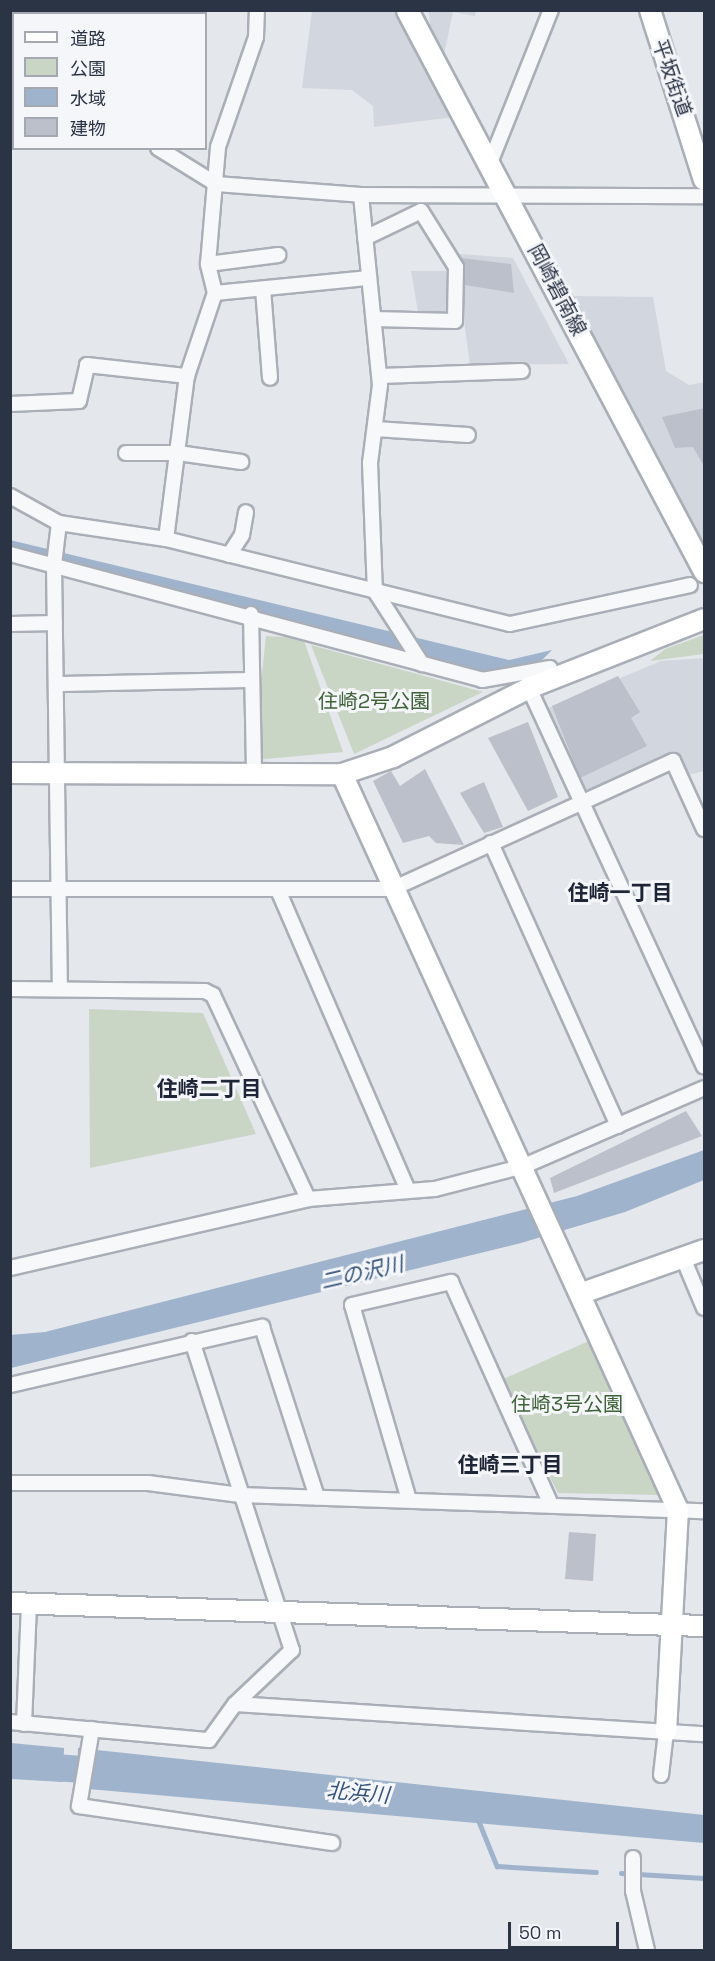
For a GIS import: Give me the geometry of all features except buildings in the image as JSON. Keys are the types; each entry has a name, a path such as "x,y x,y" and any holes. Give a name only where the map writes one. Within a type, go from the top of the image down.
{"main road":[{"name":"岡崎碧南線","path":"407,10 490,163 697,578"}],"street":[{"path":"166,539 187,376 215,293 208,264 218,147 256,37 257,10"},
{"path":"490,163 551,10"},
{"name":"平坂街道","path":"650,10 705,180"},
{"path":"161,150 216,184 361,195 505,193 705,196"},
{"path":"361,195 380,376 370,463 375,591 419,659"},
{"path":"366,238 421,211 431,195"},
{"path":"374,319 455,321 456,267 421,211"},
{"path":"208,264 278,255"},
{"path":"215,293 369,278"},
{"path":"263,288 270,378"},
{"path":"10,404 79,401 87,365 187,376"},
{"path":"380,376 522,371"},
{"path":"375,429 468,435"},
{"path":"126,453 178,453 241,462"},
{"path":"10,496 59,523 166,539 510,624 697,578"},
{"path":"229,555 242,536 246,512"},
{"path":"59,523 54,565 60,774 55,888 60,988"},
{"path":"10,554 251,614 419,659 482,680 550,668"},
{"path":"251,614 254,772"},
{"path":"10,773 342,774 393,757 529,688 705,619"},
{"path":"10,624 55,623"},
{"path":"57,684 252,680"},
{"path":"529,688 705,1067"},
{"path":"10,889 392,889 673,761 705,829"},
{"path":"342,774 392,889 582,1293 678,1510 662,1775"},
{"path":"491,843 618,1126"},
{"path":"278,890 408,1190"},
{"path":"10,989 205,991 213,995 308,1199"},
{"path":"10,1268 308,1199 435,1188 524,1166 705,1088"},
{"path":"582,1293 705,1250"},
{"path":"682,1258 705,1308"},
{"path":"409,1500 352,1305 451,1282 551,1505"},
{"path":"12,1380 262,1327 317,1497"},
{"path":"192,1341 240,1495 280,1612 292,1650 235,1704 208,1740 90,1733 17,1723 20,1604 280,1612 671,1626 705,1626"},
{"path":"10,1483 148,1483 240,1495 705,1511"},
{"path":"235,1704 705,1734"},
{"path":"90,1733 79,1806 332,1843"},
{"path":"633,1858 633,1892 647,1950"}],"shaded area":[{"path":"312,11 395,11 454,117 374,127 373,106 352,90 302,88"},
{"path":"429,11 476,11 475,16 453,12 443,59 431,40"},
{"path":"460,254 513,258 569,364 470,365 463,313 418,312 411,271 446,271"},
{"path":"570,296 653,297 666,371 689,385 704,382 704,547"},
{"path":"704,658 704,771 688,775 675,752 583,798 546,709 661,661"}],"green space":[{"path":"704,635 704,654 650,661 665,649"},
{"path":"266,636 303,638 343,752 253,760"},
{"name":"住崎2号公園","path":"311,645 483,692 354,754"},
{"path":"89,1009 203,1013 256,1134 90,1168"},
{"name":"住崎3号公園","path":"591,1340 660,1495 558,1493 501,1380"}],"water":[{"path":"10,540 509,660 552,650 538,664 487,675 11,550"},
{"name":"二の沢川","path":"704,1150 704,1180 625,1212 521,1243 11,1368 10,1335 45,1332 577,1196"},
{"path":"11,1743 64,1748 63,1782 11,1779"},
{"name":"北浜川","path":"78,1748 704,1815 704,1843 77,1788"}],"waterway":[{"name":"北浜川","path":"10,1764 112,1771"},
{"path":"478,1819 497,1866 596,1872"},
{"path":"621,1873 704,1878"}],"district":[{"name":"住崎一丁目","path":"620,893"},
{"name":"住崎二丁目","path":"209,1089"},
{"name":"住崎三丁目","path":"510,1465"}]}
